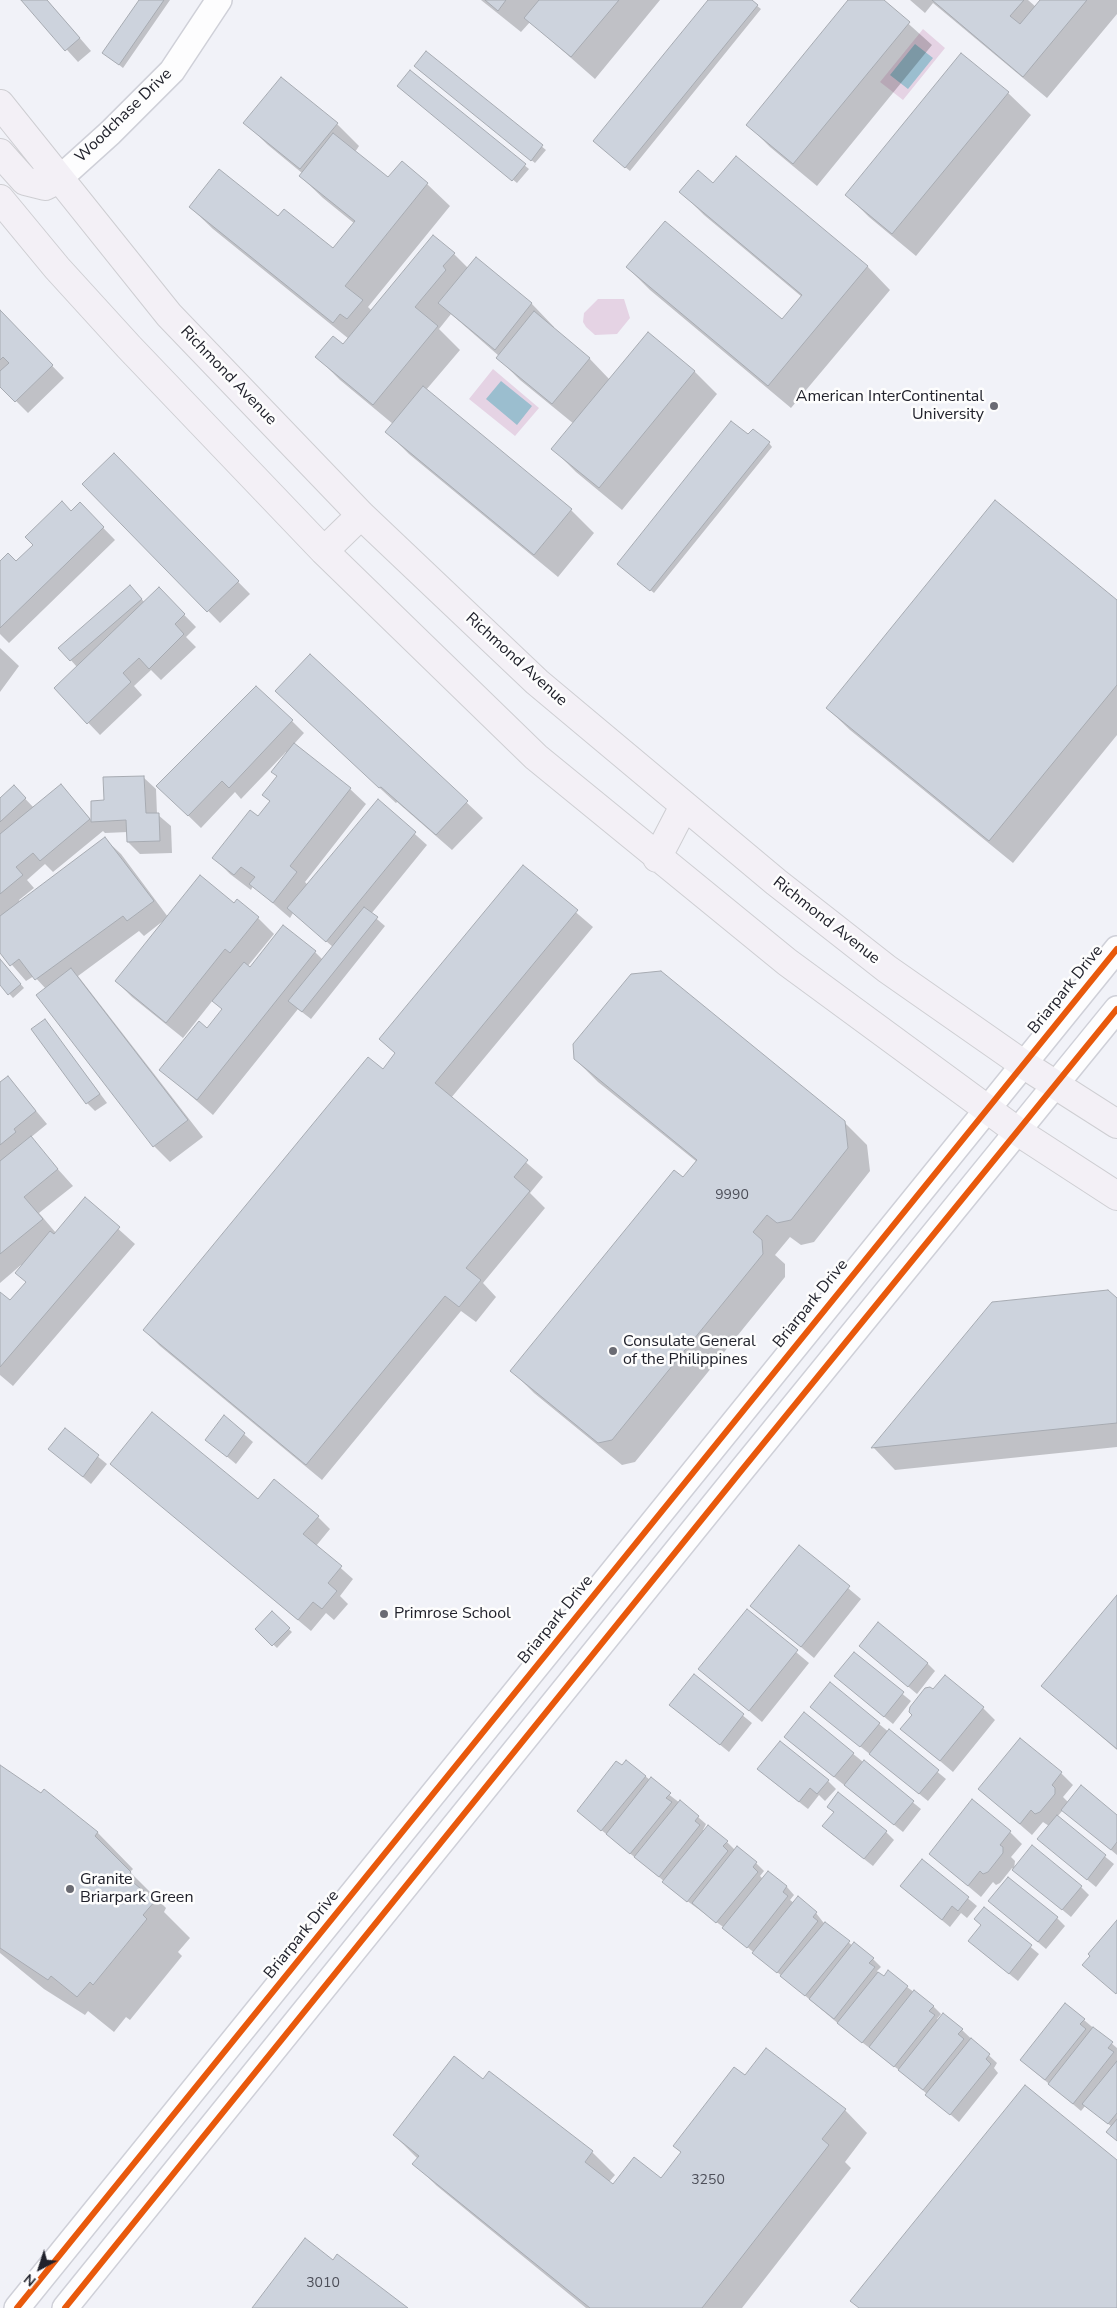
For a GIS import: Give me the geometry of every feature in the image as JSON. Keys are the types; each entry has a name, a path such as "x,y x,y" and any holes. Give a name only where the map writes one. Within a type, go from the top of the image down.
{"main road":[{"name":"Richmond Avenue","path":"0,104 169,315 361,515 537,682 684,806 887,968 1023,1064 1117,1124"},
{"path":"0,153 26,181 45,186 59,179"},
{"path":"0,199 57,268 129,347 324,551 536,757 657,858 787,962 1017,1132 1117,1196"},
{"path":"324,551 361,515"},
{"path":"657,858 684,806"}],"street":[{"name":"Woodchase Drive","path":"59,179 110,133 172,71 219,0"},
{"name":"Briarpark Drive","path":"17,2308 1117,949"},
{"path":"65,2308 1117,1009"}],"shaded area":[{"path":"923,29 945,48 903,100 880,82"},
{"path":"598,299 624,299 630,318 617,334 595,335 583,322 584,313"},
{"path":"493,369 539,408 515,436 469,399"}],"water":[{"path":"915,44 933,58 908,89 890,75"},
{"path":"501,381 532,406 517,425 486,399"}],"building":[{"path":"21,0 47,0 80,38 65,51"},
{"path":"139,0 164,0 119,65 102,53"},
{"path":"485,0 506,0 498,11"},
{"path":"539,0 619,0 571,57 524,18"},
{"path":"708,0 752,0 758,5 625,168 593,141"},
{"path":"848,0 884,0 910,22 793,164 746,125"},
{"path":"932,0 1024,0 1010,16 1020,24 1040,0 1087,0 1023,77"},
{"path":"426,51 543,145 531,161 414,66"},
{"path":"961,53 1009,92 892,234 845,195"},
{"path":"410,70 526,164 512,181 397,86"},
{"path":"281,77 338,123 300,169 243,123"},
{"path":"333,133 388,177 402,161 428,183 345,286 363,300 347,319 340,314 333,323 189,207 219,169 278,216 284,209 333,248 355,221 299,176"},
{"path":"736,156 868,266 768,386 626,267 665,221 782,319 802,295 679,192 698,170 713,183"},
{"path":"433,235 455,253 443,266 446,270 415,307 438,326 373,405 315,357 333,336 343,344"},
{"path":"476,257 532,303 495,350 438,303"},
{"path":"0,310 53,365 15,402 0,387 0,371 9,363 3,357 0,360"},
{"path":"534,311 590,358 552,404 496,358"},
{"path":"648,332 695,371 599,488 551,449"},
{"path":"423,386 572,509 534,555 385,432"},
{"path":"731,421 748,434 753,429 770,442 650,591 617,564"},
{"path":"114,453 239,581 207,612 82,484"},
{"path":"995,500 1117,600 1117,685 989,841 826,708"},
{"path":"62,501 71,511 80,502 104,527 0,628 0,561 8,553 16,561 33,545 25,537"},
{"path":"130,585 142,599 70,661 58,648"},
{"path":"159,587 185,614 175,624 184,634 149,669 139,658 123,673 131,682 87,724 54,688"},
{"path":"310,654 468,801 436,835 381,787 379,788 275,691"},
{"path":"256,686 293,720 229,788 222,781 188,816 156,786"},
{"path":"294,743 351,788 290,866 297,872 273,903 249,884 255,877 241,867 234,875 212,858 250,810 258,816 270,801 262,795 277,776 271,772"},
{"path":"144,776 146,813 159,813 160,841 127,842 126,820 91,822 91,801 104,800 103,777"},
{"path":"61,784 90,819 40,861 33,853 16,867 23,875 0,894 0,834"},
{"path":"14,785 26,798 0,822 0,798"},
{"path":"378,799 416,832 326,942 287,908"},
{"path":"105,837 154,901 127,921 123,916 35,980 19,959 10,966 0,953 0,916"},
{"path":"523,865 578,910 435,1083 528,1160 514,1177 530,1191 466,1268 481,1280 459,1307 445,1296 306,1465 143,1330 368,1057 383,1069 395,1053 379,1039"},
{"path":"200,875 234,903 237,899 259,917 230,953 225,949 166,1023 115,981"},
{"path":"364,907 378,917 302,1012 288,1001"},
{"path":"283,925 316,951 197,1100 159,1070 199,1021 207,1028 222,1009 212,1001 244,962 250,967"},
{"path":"0,959 21,984 8,995 0,985"},
{"path":"71,968 188,1120 153,1147 36,995"},
{"path":"661,971 845,1121 848,1148 791,1220 777,1223 767,1215 753,1232 762,1240 763,1254 612,1440 598,1443 510,1371 674,1170 683,1177 697,1160 574,1059 573,1044 631,974"},
{"path":"45,1019 100,1094 86,1104 31,1029"},
{"path":"8,1076 36,1111 14,1129 16,1132 0,1145 0,1082"},
{"path":"31,1136 58,1169 24,1197 43,1219 0,1254 0,1161"},
{"path":"85,1197 120,1227 0,1367 0,1292 10,1300 26,1282 15,1273 50,1231 54,1234"},
{"path":"1108,1290 1117,1298 1117,1423 871,1448 992,1302"},
{"path":"152,1412 258,1499 274,1479 319,1516 303,1534 342,1566 328,1583 337,1591 322,1609 313,1602 298,1620 110,1464"},
{"path":"224,1415 245,1433 227,1457 205,1440"},
{"path":"65,1428 99,1455 83,1477 48,1449"},
{"path":"799,1545 850,1586 801,1647 750,1606"},
{"path":"1117,1595 1117,1749 1041,1686"},
{"path":"747,1609 798,1650 749,1711 698,1669"},
{"path":"272,1611 290,1628 272,1646 255,1629"},
{"path":"878,1622 928,1663 908,1687 859,1646"},
{"path":"854,1652 904,1692 884,1717 834,1676"},
{"path":"694,1674 744,1714 720,1745 669,1705"},
{"path":"945,1675 984,1707 940,1761 900,1729 912,1715 909,1712 910,1707 925,1688 930,1687 933,1689"},
{"path":"830,1682 880,1723 860,1747 810,1707"},
{"path":"804,1712 854,1753 834,1777 784,1737"},
{"path":"889,1729 939,1770 919,1794 869,1754"},
{"path":"1020,1738 1062,1772 1052,1785 1055,1788 1055,1794 1040,1812 1035,1814 1031,1810 1020,1824 978,1789"},
{"path":"780,1741 829,1780 817,1794 810,1788 799,1802 757,1769"},
{"path":"626,1760 646,1776 601,1831 577,1811 616,1761 622,1765"},
{"path":"864,1760 914,1801 894,1825 844,1785"},
{"name":"Granite Briarpark Green","path":"0,1765 41,1793 44,1789 98,1832 95,1836 131,1872 127,1877 155,1901 143,1915 147,1919 93,1985 90,1982 77,1997 51,1976 48,1980 0,1948"},
{"path":"651,1777 671,1793 666,1798 672,1802 630,1854 606,1834"},
{"path":"1081,1785 1117,1815 1117,1842 1111,1850 1061,1810"},
{"path":"838,1792 887,1831 864,1859 822,1826 834,1812 827,1807"},
{"path":"972,1799 1011,1831 1000,1845 1003,1847 1003,1853 988,1872 983,1874 980,1871 968,1886 929,1854"},
{"path":"680,1800 699,1816 695,1821 700,1825 659,1877 634,1857"},
{"path":"1057,1815 1106,1855 1087,1880 1037,1839"},
{"path":"708,1825 728,1841 723,1846 728,1851 687,1902 662,1882"},
{"path":"1032,1845 1082,1886 1062,1910 1012,1870"},
{"path":"737,1846 757,1862 753,1867 758,1872 716,1923 692,1903"},
{"path":"922,1859 969,1897 958,1911 952,1906 942,1920 900,1886"},
{"path":"768,1871 787,1886 783,1892 788,1896 747,1948 722,1928"},
{"path":"1008,1877 1058,1917 1038,1942 988,1901"},
{"path":"798,1896 817,1912 813,1917 818,1921 777,1973 752,1953"},
{"path":"984,1907 1032,1945 1009,1974 968,1941 981,1925 974,1919"},
{"path":"1117,1920 1116,1994 1082,1965 1090,1956 1088,1954"},
{"path":"825,1922 850,1941 805,1996 780,1976"},
{"path":"854,1942 874,1958 869,1963 875,1967 834,2019 809,1999"},
{"path":"888,1970 908,1986 862,2043 837,2023 878,1972 884,1976"},
{"path":"914,1990 934,2006 929,2011 935,2015 894,2067 869,2047"},
{"path":"1065,2003 1085,2019 1080,2024 1086,2029 1045,2080 1020,2060"},
{"path":"943,2013 963,2029 958,2034 964,2039 923,2090 898,2070"},
{"path":"1093,2027 1113,2042 1108,2048 1114,2052 1073,2104 1048,2084"},
{"path":"971,2038 990,2054 986,2059 991,2064 950,2115 925,2095"},
{"path":"766,2048 846,2109 822,2139 829,2145 702,2308 590,2308 412,2164 419,2156 393,2135 454,2056 483,2079 489,2071 593,2151 585,2162 613,2184 634,2157 661,2178 681,2152 673,2146 734,2067 745,2075"},
{"path":"1117,2061 1117,2113 1108,2124 1082,2104"},
{"path":"1025,2085 1117,2160 1117,2308 859,2308 850,2301"},
{"path":"1117,2119 1117,2141 1106,2132"},
{"path":"305,2238 333,2260 337,2254 408,2308 252,2308"}],"cycle path":[{"path":"17,2308 1117,949"},
{"path":"65,2308 1117,1009"}],"place":[{"name":"American InterContinental University","path":"994,406"},
{"name":"Consulate General of the Philippines","path":"613,1351"},
{"name":"Primrose School","path":"384,1614"},
{"name":"Granite Briarpark Green","path":"70,1889"}]}
